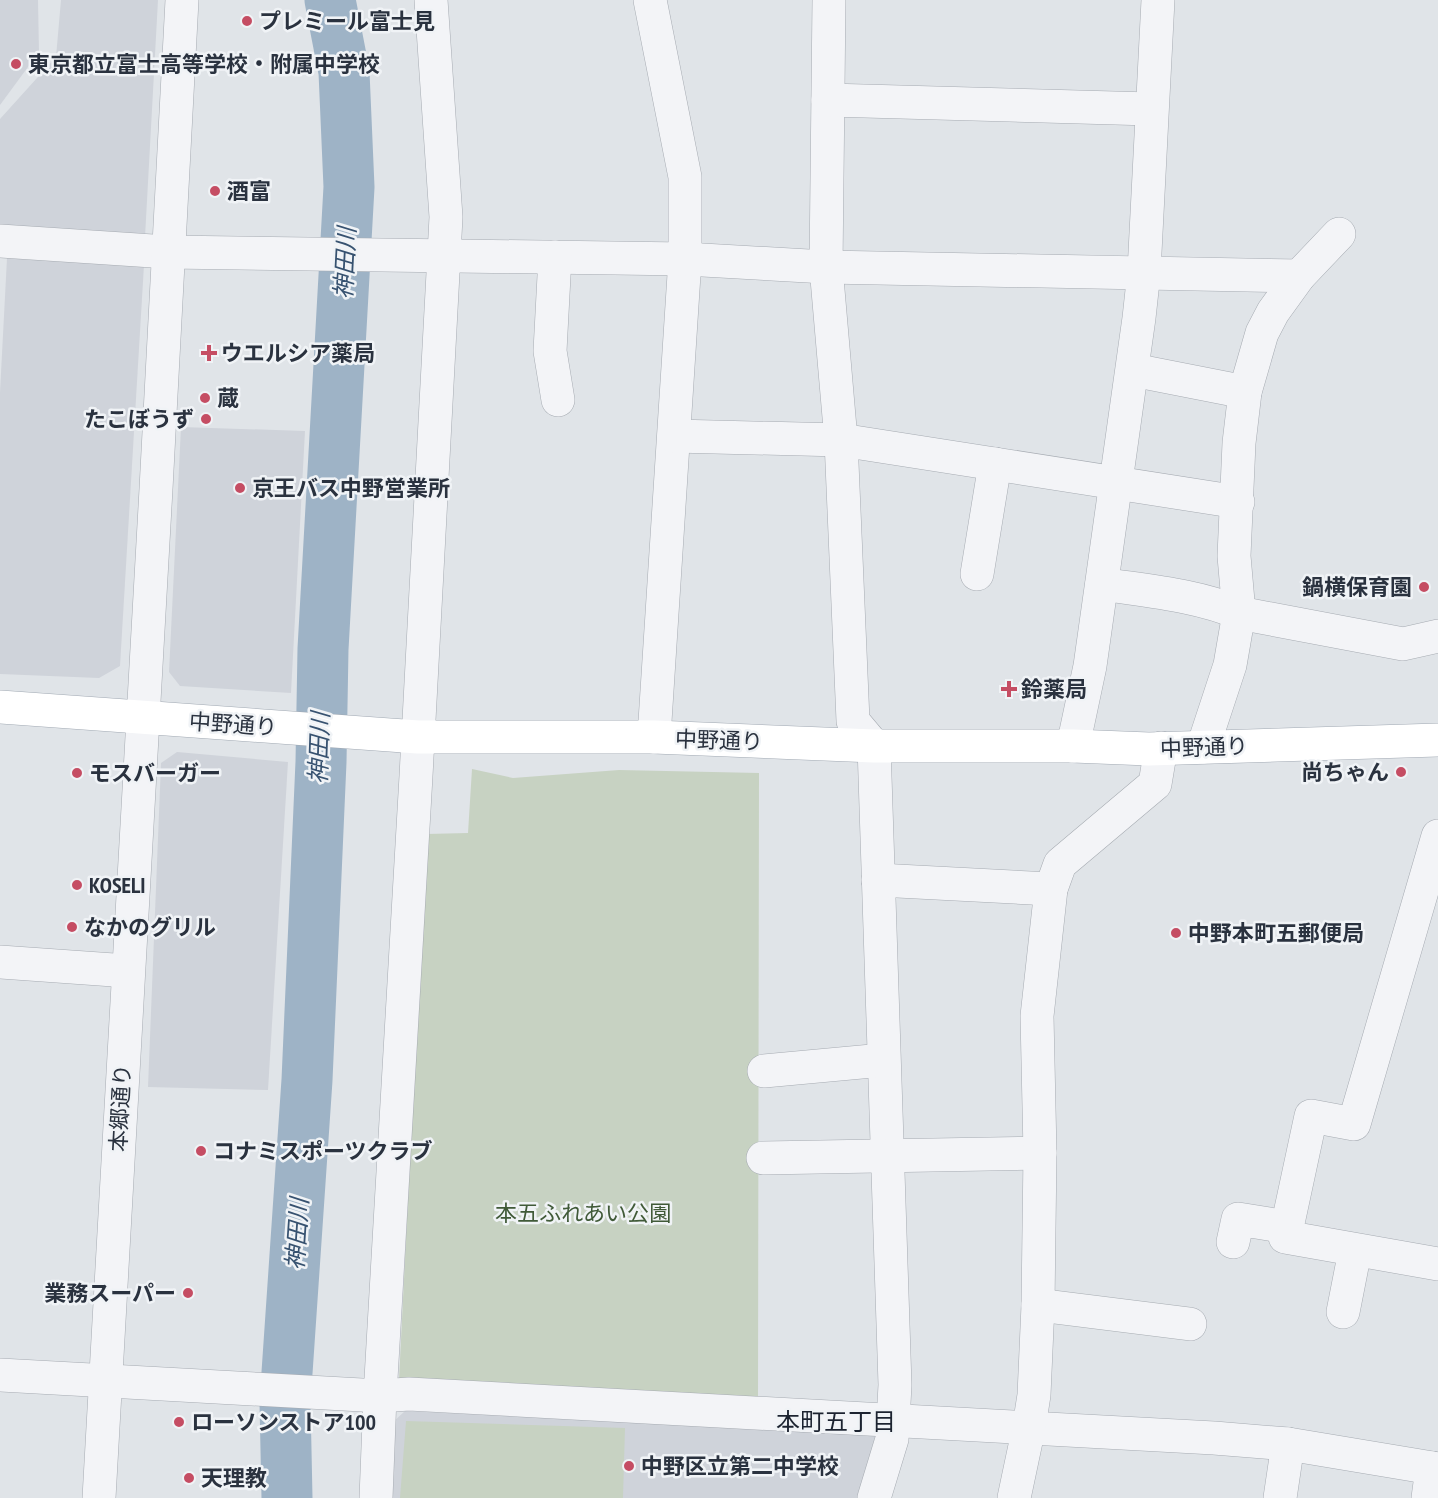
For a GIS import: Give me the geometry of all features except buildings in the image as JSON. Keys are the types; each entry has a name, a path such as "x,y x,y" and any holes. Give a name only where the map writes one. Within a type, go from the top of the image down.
{"main road":[{"name":"中野通り","path":"0,707 418,737 654,737 874,746 1161,748 1438,740"}],"street":[{"name":"本郷通り","path":"99,1498 182,0"},
{"path":"376,1498 442,256 446,217 431,0"},
{"path":"650,0 685,177 685,259 654,737"},
{"path":"829,0 826,267 841,440 853,721 874,746 895,1385 892,1439 874,1498"},
{"path":"1073,746 1090,666 1133,370 1144,272 1158,0"},
{"path":"828,100 1151,110"},
{"path":"1203,747 1230,665 1239,613 1234,556 1239,443 1245,392 1262,333 1273,312 1299,276 1340,234"},
{"path":"0,241 168,252 685,259 826,267 1299,276"},
{"path":"555,257 550,351 558,400"},
{"path":"1133,370 1245,392"},
{"path":"674,436 841,440 1238,502"},
{"path":"977,574 994,464"},
{"path":"1102,584 1164,593 1225,607 1239,613 1403,644 1438,636"},
{"path":"1014,1498 1034,1395 1040,1153 1037,1016 1051,889 1060,864 1155,784 1161,748"},
{"path":"1438,836 1354,1124 1311,1116 1285,1238 1438,1264"},
{"path":"878,880 1051,889"},
{"path":"0,962 128,971"},
{"path":"764,1071 883,1060"},
{"path":"763,1158 1040,1153"},
{"path":"1233,1242 1238,1219 1287,1227"},
{"path":"1343,1312 1355,1251"},
{"path":"1038,1305 1190,1324"},
{"path":"0,1375 380,1396 409,1394 1214,1438 1288,1444 1433,1478"},
{"path":"1280,1498 1288,1444"}],"shaded area":[{"name":"東京都立富士高等学校・附属中学校","path":"0,0 38,0 39,52 0,105"},
{"path":"61,0 158,0 145,237 0,230 0,119 56,57"},
{"path":"7,258 144,265 120,666 99,678 0,674 0,392"},
{"path":"181,427 305,431 291,693 180,686 169,672"},
{"path":"177,752 288,762 268,1090 148,1087 161,763"},
{"name":"中野区立第二中学校","path":"405,1411 876,1434 858,1498 390,1498 393,1422"}],"green space":[{"name":"本五ふれあい公園","path":"472,769 513,778 619,770 759,773 758,1399 399,1380 426,834 468,833"},
{"path":"406,1421 625,1428 623,1498 400,1498"}],"waterway":[{"name":"神田川","path":"287,1498 285,1402 307,1080 321,762 323,649 349,187 344,72 330,0"}],"place":[{"name":"プレミール富士見","path":"247,21"},
{"name":"東京都立富士高等学校・附属中学校","path":"16,64"},
{"name":"酒富","path":"215,191"},
{"name":"ウエルシア薬局","path":"209,353"},
{"name":"蔵","path":"205,398"},
{"name":"たこぼうず","path":"206,419"},
{"name":"京王バス中野営業所","path":"240,488"},
{"name":"鍋横保育園","path":"1424,587"},
{"name":"鈴薬局","path":"1009,689"},
{"name":"尚ちゃん","path":"1401,772"},
{"name":"モスバーガー","path":"77,773"},
{"name":"KOSELI","path":"77,885"},
{"name":"なかのグリル","path":"72,927"},
{"name":"中野本町五郵便局","path":"1176,933"},
{"name":"コナミスポーツクラブ","path":"201,1151"},
{"name":"業務スーパー","path":"188,1293"},
{"name":"ローソンストア100","path":"179,1422"},
{"name":"中野区立第二中学校","path":"629,1466"},
{"name":"天理教","path":"189,1478"}],"district":[{"name":"本町五丁目","path":"836,1421"}]}
